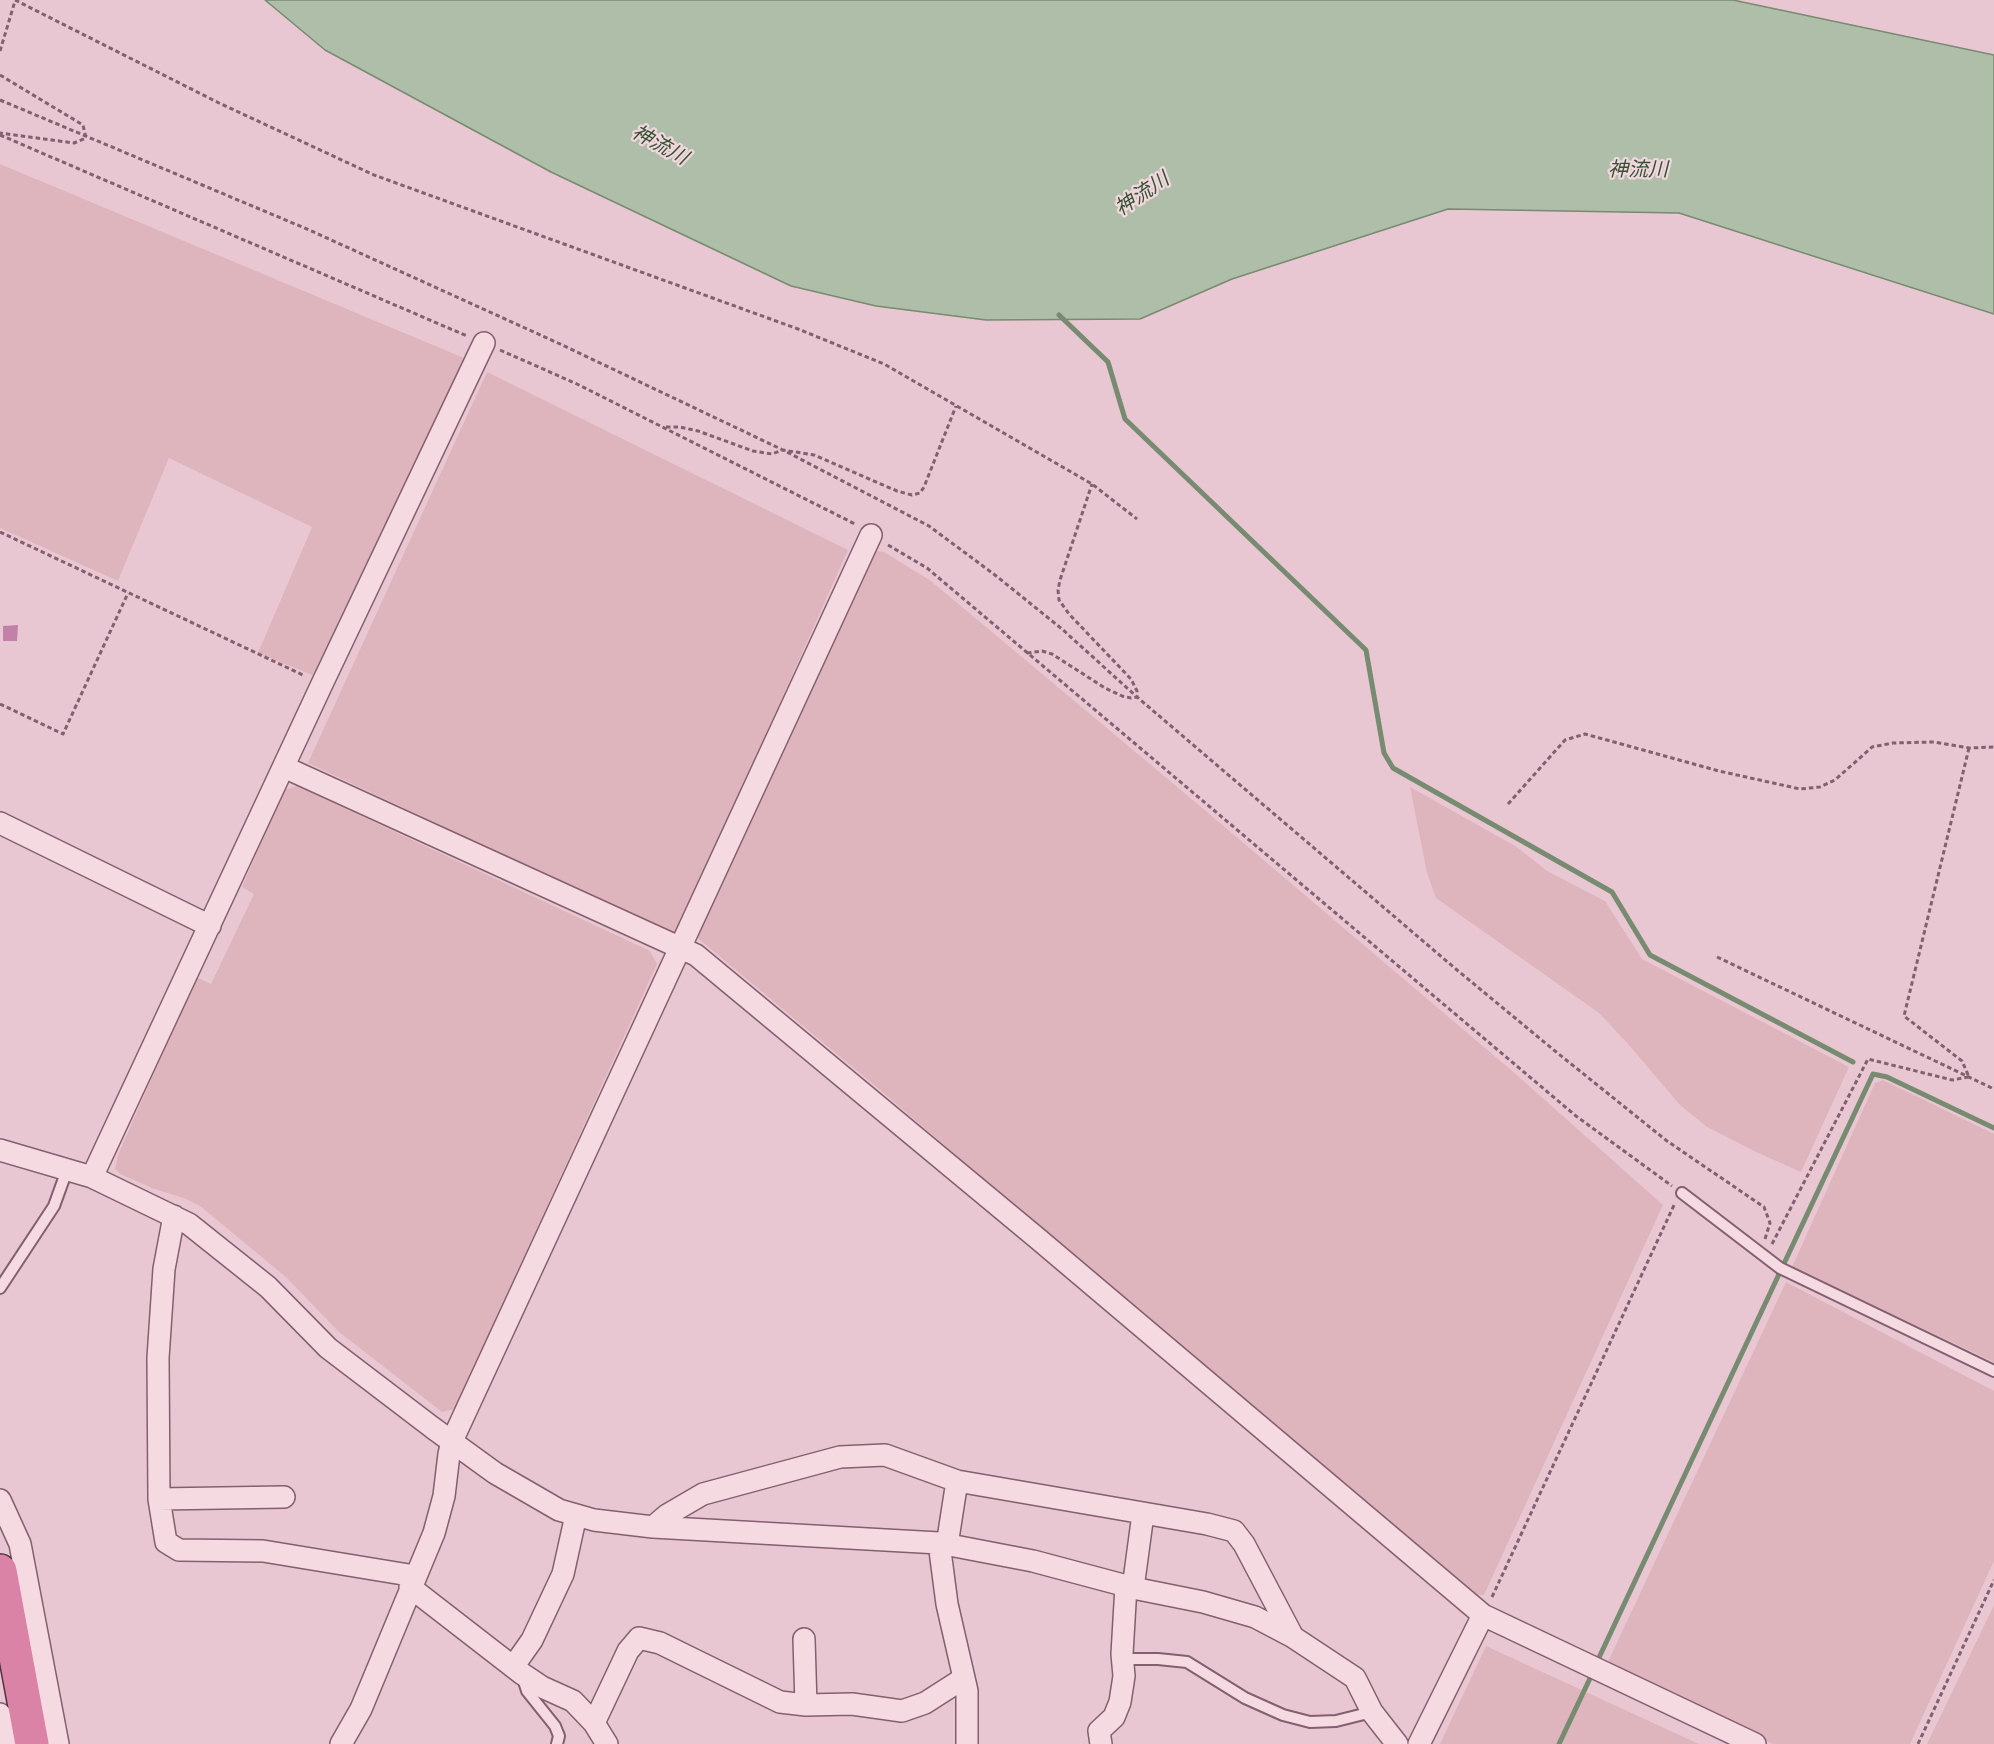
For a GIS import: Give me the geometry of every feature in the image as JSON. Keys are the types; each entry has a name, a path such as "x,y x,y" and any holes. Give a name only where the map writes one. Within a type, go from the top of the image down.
{"highway":[{"path":"0,1571 32,1744"}],"street":[{"path":"92,1178 484,343"},
{"path":"341,1744 361,1709 434,1533 444,1496 452,1441 871,535"},
{"path":"284,767 696,955 1046,1245 1483,1615 1755,1744"},
{"path":"0,823 210,926"},
{"path":"0,1150 92,1178 189,1224 268,1287 328,1348 495,1473 559,1510 594,1520 653,1527 943,1544 1033,1561 1129,1587 1203,1602 1255,1617 1293,1637 1355,1678 1372,1712 1397,1744"},
{"path":"174,1216 164,1269 158,1358 159,1499 166,1542 179,1550 263,1551 413,1581 517,1670 542,1687 573,1701 594,1723 607,1744"},
{"path":"653,1527 667,1515 703,1494 840,1456 885,1455 957,1481 1207,1524 1234,1531 1244,1544 1293,1637"},
{"path":"957,1481 943,1544 947,1604 967,1691 967,1744"},
{"path":"159,1499 285,1497"},
{"path":"0,1500 20,1544 58,1744"},
{"path":"1101,1744 1099,1731 1114,1717 1120,1702 1124,1676 1122,1659 1129,1587 1143,1514"},
{"path":"517,1670 563,1574 576,1515"},
{"path":"1419,1744 1483,1615"},
{"path":"594,1723 628,1651 639,1638 660,1643 780,1702 806,1705 852,1704 902,1711 925,1702 964,1678"},
{"path":"804,1639 806,1705"},
{"path":"0,1714 6,1744"}],"lane":[{"path":"0,1288 54,1206 68,1170"},
{"path":"1682,1193 1780,1268 1994,1371"},
{"path":"1122,1659 1187,1662 1245,1698 1283,1715 1310,1722 1336,1720 1372,1712"},
{"path":"517,1670 526,1691 555,1726 559,1737 557,1744"}],"path":[{"path":"0,51 15,0 219,103 374,175 798,328 884,364 1092,484 1137,519"},
{"path":"0,75 83,125 86,138"},
{"path":"0,100 307,229 558,343 783,450 930,526 1062,629 1137,696 1570,1064 1667,1141 1764,1207 1770,1223 1765,1235"},
{"path":"0,134 74,143 86,138"},
{"path":"0,134 577,384 857,524 871,535 927,568 1576,1116 1682,1193 1483,1615"},
{"path":"664,428 680,427 698,431 753,451 772,454 783,450 814,455 897,491 912,495 920,493 924,487 956,406"},
{"path":"1092,484 1060,580 1059,600 1069,614 1131,679 1137,696"},
{"path":"0,532 322,684"},
{"path":"0,704 63,734 128,593"},
{"path":"1027,653 1042,651 1052,654 1105,688 1122,696 1131,698 1137,696"},
{"path":"1508,804 1565,740 1585,734 1719,771 1800,789 1820,787 1835,780 1872,747 1893,743 1934,742 1969,748 1994,747"},
{"path":"1969,748 1904,1016 1962,1061 1970,1077"},
{"path":"1717,957 1994,1089"},
{"path":"1765,1256 1868,1059 1952,1080 1970,1077"},
{"path":"1918,1744 1994,1580"}],"shaded area":[{"path":"0,164 464,358 315,676 258,653 312,527 169,458 118,581 0,528"},
{"path":"487,372 848,550 676,936 308,763"},
{"path":"877,551 884,552 931,581 1511,1070 1663,1205 1484,1595 1477,1595 695,936 870,555"},
{"path":"297,786 650,951 657,964 455,1409 442,1412 338,1331 287,1278 200,1206 152,1188 120,1174 115,1169 118,1155 196,977 211,984 254,894 242,887 284,790"},
{"path":"1410,787 1517,847 1547,871 1605,901 1642,959 1849,1067 1801,1172 1707,1127 1680,1105 1599,1013 1436,898 1427,873"},
{"path":"1883,1080 1994,1134 1994,1362 1792,1267 1875,1083"},
{"path":"1786,1282 1994,1391 1994,1561 1910,1744 1773,1744 1606,1666"},
{"path":"1994,1605 1994,1744 1927,1744"},
{"path":"1486,1646 1699,1744 1440,1744"}],"water":[{"name":"神流川","path":"265,0 1733,0 1994,55 1994,314 1679,213 1448,209 1232,279 1140,319 986,320 876,306 791,286 551,172 325,50"}],"building":[{"path":"18,625 17,641 3,641 3,626"}],"waterway":[{"path":"1059,315 1108,362 1125,419 1366,650 1384,753 1393,768 1612,892 1650,955 1853,1062"},
{"path":"1596,1664 1873,1074 1887,1077 1994,1128"},
{"path":"1559,1744 1593,1672"}]}
